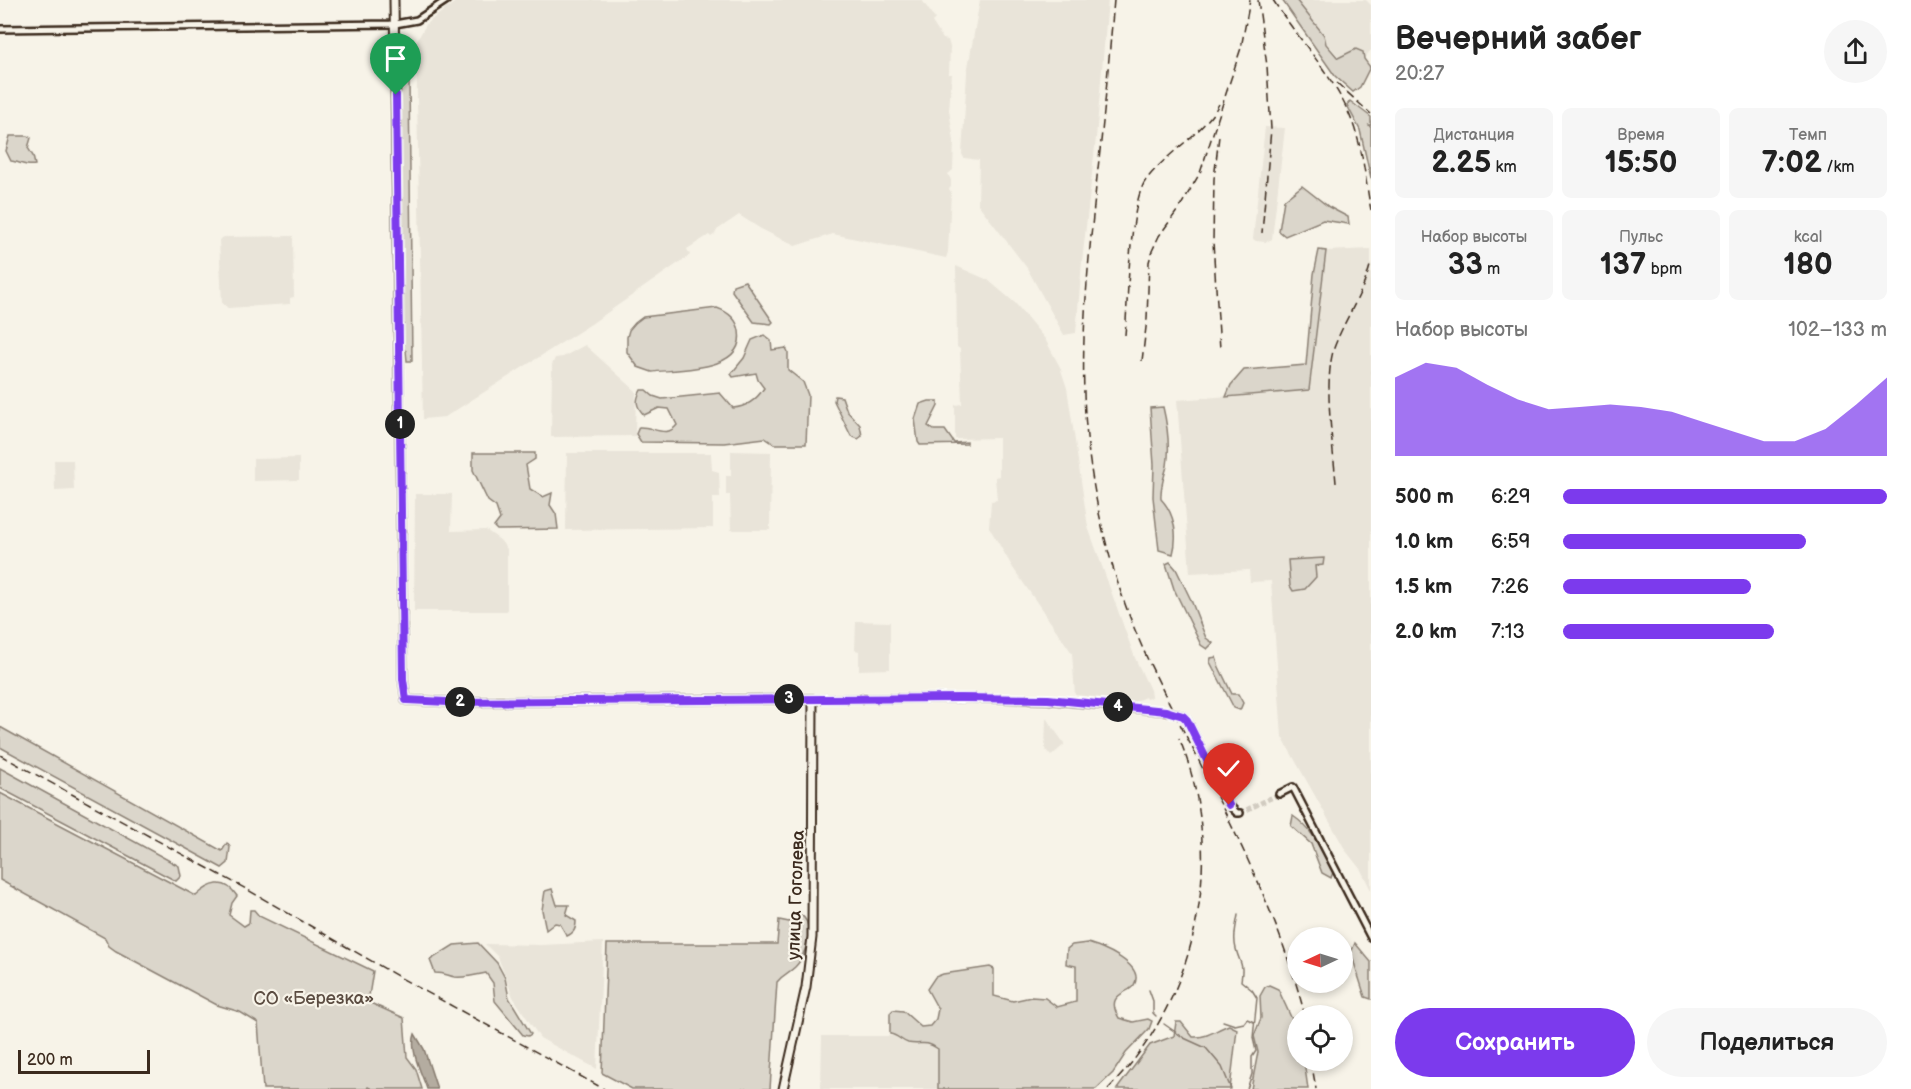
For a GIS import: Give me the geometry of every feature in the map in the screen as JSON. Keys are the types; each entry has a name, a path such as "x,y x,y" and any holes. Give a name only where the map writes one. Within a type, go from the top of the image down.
{"main road":[{"path":"394,0 403,679 406,700 457,702 813,699"},
{"name":"улица Гоголева","path":"783,1089 806,987 812,937 813,699"}],"street":[{"path":"0,29 395,24 417,20 447,0"},
{"path":"813,699 1048,699 1166,711 1183,716 1187,720 1229,805 1240,813"},
{"path":"1279,794 1293,787 1371,938"}],"shaded area":[{"path":"458,0 922,0 935,19 932,22 943,39 948,40 950,47 949,74 952,74 949,110 954,141 953,170 948,174 951,180 949,189 951,192 946,258 833,234 795,246 739,215 711,237 709,235 687,249 690,255 591,324 445,417 423,419 416,42 427,23"},
{"path":"980,0 1108,0 1076,333 1064,335 1027,268 978,204 979,160 964,158 962,154 967,73"},
{"path":"1291,0 1366,0 1371,5 1371,50 1352,73"},
{"path":"1265,127 1285,128 1272,239 1266,242 1253,239"},
{"path":"293,236 294,297 290,298 290,304 228,308 222,303 219,240 224,237"},
{"path":"1371,249 1371,890 1361,870 1346,851 1282,737 1271,581 1250,582 1249,570 1190,573 1177,400 1309,390 1326,251"},
{"path":"956,266 988,280 1015,303 1045,339 1060,367 1067,388 1088,527 1135,658 1150,690 1151,697 1149,698 1145,697 1134,702 1075,695 1072,653 1013,568 989,527 991,501 997,500 995,477 999,476 999,438 955,439 955,405 962,404 960,349 957,347"},
{"path":"585,345 636,391 635,436 551,437 552,365 555,358 563,357"},
{"path":"731,451 771,452 770,530 731,530 730,495 726,495 726,476 731,476"},
{"path":"567,453 711,453 712,470 719,472 720,498 713,498 713,528 566,530"},
{"path":"299,458 299,480 253,481 253,459"},
{"path":"54,460 73,460 74,490 55,491"},
{"path":"415,494 452,494 451,531 486,530 500,540 507,549 507,611 414,611"},
{"path":"856,621 890,622 890,669 859,670 859,651 855,650"},
{"path":"1046,718 1064,743 1051,756 1045,749"},
{"path":"603,942 597,1069 540,1038 513,997 498,957 485,944 542,945"},
{"path":"415,1034 424,1049 437,1089 427,1089 419,1069 414,1047"},
{"path":"822,1036 941,1036 938,1089 821,1089"}],"green space":[{"path":"1282,0 1296,0 1324,35 1326,44 1338,58 1356,49 1363,52 1364,59 1370,67 1360,87 1353,92 1335,76"},
{"path":"409,80 412,361 407,361 406,351 402,348 400,99 401,83"},
{"path":"1350,101 1371,117 1371,125 1369,125 1371,128 1371,179 1360,130 1347,105"},
{"path":"10,136 31,138 28,148 35,165 11,161 6,151"},
{"path":"1302,186 1329,207 1348,217 1349,224 1323,220 1285,236 1279,231 1284,200"},
{"path":"1319,250 1326,251 1309,390 1226,397 1231,385 1244,370 1306,365 1314,274"},
{"path":"745,281 773,322 771,324 754,322 732,291 733,285"},
{"path":"717,308 731,317 739,331 738,344 732,354 721,361 693,369 652,372 638,367 627,352 629,330 643,317"},
{"path":"764,335 771,341 772,350 786,348 788,370 803,382 808,395 806,444 774,444 765,438 724,443 641,442 636,434 639,427 664,432 677,425 669,409 659,408 644,415 637,403 641,390 646,390 662,399 720,393 733,408 755,399 764,388 756,373 733,377 731,374 744,358 752,340"},
{"path":"835,396 842,397 847,411 860,425 862,436 858,439 851,436 834,401"},
{"path":"938,401 938,406 928,426 934,430 945,430 954,443 967,442 967,444 920,445 915,419 920,404"},
{"path":"1163,407 1168,452 1161,499 1174,525 1173,554 1159,550 1153,497 1154,465 1150,408"},
{"path":"473,453 535,453 535,459 526,465 530,489 543,497 552,493 550,505 556,514 558,529 497,530 494,527 500,519 496,507 488,501 473,470"},
{"path":"1324,558 1323,565 1315,566 1316,577 1305,589 1293,591 1290,586 1288,560"},
{"path":"1170,562 1176,569 1191,600 1206,638 1213,643 1207,649 1201,645 1174,589 1166,564"},
{"path":"1216,657 1232,694 1238,694 1243,703 1240,710 1234,708 1210,662 1211,658"},
{"path":"0,727 222,851 227,843 230,847 228,863 222,868 0,747"},
{"path":"0,768 179,866 181,876 176,881 0,788"},
{"name":"СО «Березка»","path":"0,793 196,896 212,885 228,886 237,896 232,903 229,915 244,926 249,923 250,910 254,910 259,916 373,971 368,1002 404,1018 407,1057 416,1069 422,1089 372,1089 368,1087 367,1089 263,1089 258,1023 240,1012 217,1005 116,951 109,946 105,938 0,880"},
{"path":"1293,816 1317,841 1333,872 1331,878 1322,873 1311,844 1291,826"},
{"path":"552,889 557,905 569,905 566,915 576,921 574,930 567,936 560,924 555,923 546,930 542,910 545,891"},
{"path":"801,915 808,926 803,956 795,967 777,982 770,1089 632,1089 602,1073 607,944 777,944 779,920 789,922"},
{"path":"478,943 497,963 505,978 509,998 531,1034 528,1036 523,1035 495,1001 493,983 486,973 453,977 435,973 430,960 454,945"},
{"path":"1087,943 1111,952 1134,970 1136,978 1134,985 1119,996 1114,1004 1119,1018 1133,1022 1148,1019 1152,1021 1149,1029 1126,1053 1113,1073 1096,1089 938,1089 938,1049 926,1043 908,1043 890,1034 890,1013 893,1010 903,1011 921,1027 930,1026 936,1019 938,1009 927,989 935,977 943,974 990,967 994,969 994,996 1013,1001 1031,997 1045,998 1057,1007 1076,1002 1076,966 1066,964 1067,949 1072,945"},
{"path":"1355,943 1371,962 1371,999 1365,997 1353,959"},
{"path":"1269,985 1278,989 1287,1008 1287,1071 1305,1071 1308,1089 1251,1089 1258,1052 1254,1036 1261,1018 1260,996 1265,987"},
{"path":"1176,1022 1181,1022 1193,1037 1207,1035 1229,1025 1237,1029 1230,1089 1117,1089 1150,1045 1174,1036"}],"waterway":[{"path":"1238,915 1235,941 1242,967 1241,981 1252,990 1257,998 1253,1038 1256,1051 1252,1057 1252,1074 1247,1089"},
{"path":"1149,990 1153,1001 1153,1013 1156,1016"},
{"path":"1223,1021 1235,1025 1244,1023 1247,1019 1254,1022"},
{"path":"1164,1024 1184,1038 1206,1048 1222,1067 1231,1089"}],"tunnel":[{"path":"1240,813 1279,794"}],"railway":[{"path":"1114,0 1084,325 1085,414 1092,477 1105,540 1135,631 1256,878 1275,923 1302,1005"},
{"path":"1142,361 1147,319 1149,262 1152,251 1159,236 1200,173 1241,48 1250,0"},
{"path":"1258,0 1267,66 1271,129 1262,233"},
{"path":"1273,0 1331,80 1349,114 1361,152 1371,210"},
{"path":"1337,83 1371,114"},
{"path":"1125,335 1133,230 1140,192 1154,170 1203,125 1219,104"},
{"path":"1219,136 1214,179 1213,242 1220,349"},
{"path":"1336,483 1329,396 1331,362 1334,348 1368,274 1371,262"},
{"path":"1108,1089 1139,1053 1164,1013 1183,970 1196,924 1202,877 1201,830 1194,783 1179,738"},
{"path":"0,755 248,890 399,977 604,1089"},
{"path":"1313,1071 1316,1089"}],"route":[{"path":"396,95 403,679 406,700 447,702 1048,699 1166,711 1183,716 1187,720 1229,805"}]}
